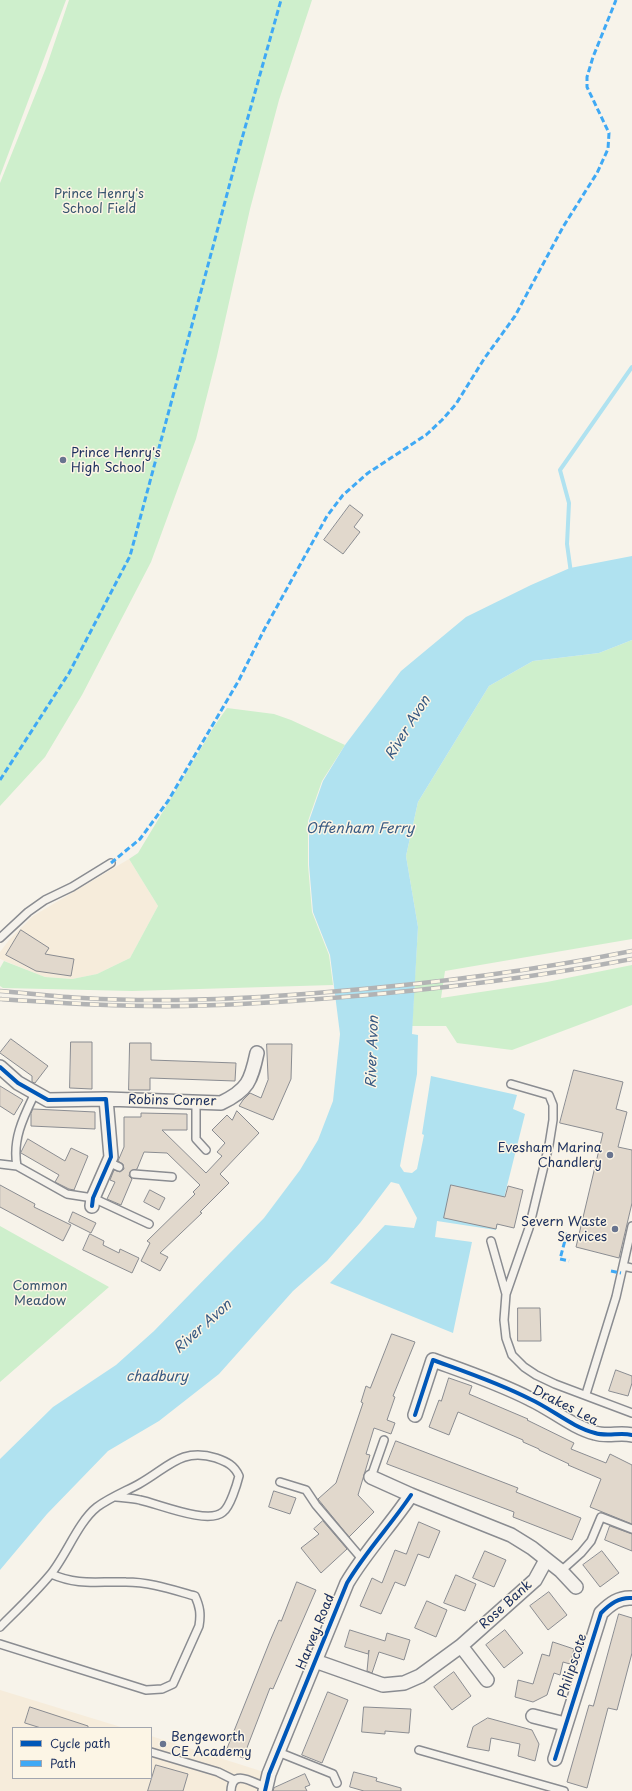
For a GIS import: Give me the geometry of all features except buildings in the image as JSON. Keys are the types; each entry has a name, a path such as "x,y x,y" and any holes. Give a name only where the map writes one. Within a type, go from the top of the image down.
{"street":[{"name":"Robins Corner","path":"0,1067 18,1083 48,1100 106,1099 221,1103 236,1096 250,1081 257,1053"},
{"path":"92,1202 114,1165 111,1157 106,1099"},
{"name":"Drakes Lea","path":"415,1415 433,1360 490,1381 530,1398 579,1427 596,1434 620,1433 632,1435"},
{"path":"371,1477 411,1495 511,1535 532,1548 561,1571 576,1587"},
{"name":"Harvey Road","path":"265,1789 278,1752 347,1583 362,1558 396,1518 411,1495"},
{"name":"Rose Bank","path":"315,1661 374,1683 392,1685 404,1683 420,1676 461,1646 535,1580 546,1560"},
{"name":"Philipscote","path":"555,1759 601,1613 616,1601 623,1598 632,1598"},
{"path":"461,1646 487,1680"},
{"path":"534,1716 565,1724"}],"lane":[{"path":"0,938 28,912 45,900 72,887 112,863"},
{"path":"511,1084 549,1095 553,1105 553,1120 549,1144 529,1228 506,1294 504,1320 506,1338 512,1355 524,1367 536,1375 555,1384 586,1394 632,1413"},
{"path":"17,1166 15,1153 21,1122 35,1093"},
{"path":"196,1103 196,1139 206,1150"},
{"path":"0,1164 17,1166 67,1194 149,1224"},
{"path":"134,1174 172,1177"},
{"path":"586,1394 616,1297 632,1226"},
{"path":"491,1241 506,1294"},
{"path":"623,1266 632,1268"},
{"path":"371,1477 384,1440"},
{"path":"0,1628 51,1574 88,1517 97,1507 175,1461 189,1455 203,1454 224,1461 235,1468 239,1476 224,1512 216,1515 202,1516 139,1500 116,1497"},
{"path":"280,1482 306,1490 316,1505 362,1558"},
{"path":"561,1571 581,1553 591,1541 601,1517 632,1529"},
{"path":"0,1644 146,1690 162,1689 173,1684 199,1626 201,1616 200,1606 195,1596 159,1586 127,1582 82,1583 65,1580 51,1574"},
{"path":"419,1750 564,1791"},
{"path":"152,1752 218,1772 234,1780 241,1778 265,1789"},
{"path":"278,1752 333,1774 337,1783"},
{"path":"231,1791 231,1785 234,1780"}],"shaded area":[{"path":"129,859 158,906 130,958 97,974 72,979 45,977 0,959 0,952 9,940 33,916"},
{"name":"Bengeworth CE Academy","path":"0,1690 121,1727 12,1727 12,1779 152,1779 152,1736 267,1773 263,1791 0,1791"}],"green space":[{"path":"0,0 66,0 0,176"},
{"name":"Prince Henry's School Field","path":"69,0 312,0 279,100 250,209 217,356 196,439 151,562 82,695 45,757 0,806 0,183 46,68"},
{"path":"632,640 632,939 445,971 441,998 547,982 632,965 632,1005 512,1050 457,1043 446,1026 412,1026 418,927 406,856 418,802 489,686 533,661 599,653"},
{"path":"227,708 274,714 291,720 345,745 322,781 308,821 308,865 312,912 329,955 333,985 132,991 3,988 0,986 0,968 4,961 45,977 72,979 97,974 130,958 158,906 129,859 138,853 215,725"},
{"name":"Common Meadow","path":"0,1226 109,1287 0,1382"}],"water":[{"name":"Offenham Ferry","path":"632,556 632,640 599,653 533,661 489,686 418,802 406,856 418,927 412,1034 418,1035 417,1074 400,1166 404,1172 412,1173 417,1169 424,1135 422,1134 431,1076 517,1095 513,1109 525,1114 496,1230 437,1221 435,1237 472,1242 453,1333 330,1283 385,1225 414,1228 417,1218 399,1184 391,1182 360,1223 327,1261 293,1291 219,1374 159,1421 108,1451 47,1514 0,1570 0,1459 53,1407 116,1365 154,1331 264,1218 300,1170 318,1140 333,1101 340,1034 330,955 313,912 309,865 309,821 323,781 345,745 401,671 466,617 531,585 570,568"}],"waterway":[{"path":"571,573 567,544 569,503 560,470 632,367"}],"railway":[{"path":"0,991 73,997 144,1000 206,1000 267,997 443,981 557,965 632,951"},
{"path":"0,999 139,1006 222,1005 277,1002 370,995 482,983 632,959"}],"marked path":[{"path":"0,780 69,673 130,556 241,142 281,0"},
{"path":"111,863 140,839 168,801 239,680 264,630 327,516 343,495 368,473 426,435 442,420 456,404 484,359 515,316 563,227 597,173 608,149 609,133 587,87 587,77 593,57 616,0"},
{"path":"567,1233 560,1259 569,1261"},
{"path":"611,1271 621,1273"}],"cycle path":[{"path":"0,1067 18,1083 48,1100 106,1099 111,1157 93,1198 92,1206"},
{"path":"415,1415 433,1360 518,1393 578,1427 600,1434 632,1435"},
{"path":"265,1791 269,1774 347,1583 354,1571 411,1495"},
{"path":"555,1759 601,1613 615,1602 632,1598"}],"place":[{"name":"Prince Henry's High School","path":"63,460"},
{"name":"Evesham Marina Chandlery","path":"610,1155"},
{"name":"Severn Waste Services","path":"615,1229"},
{"name":"Bengeworth CE Academy","path":"163,1744"}],"water label":[{"name":"River Avon","path":"408,728"},
{"name":"River Avon","path":"373,1052"},
{"name":"River Avon","path":"203,1327"},
{"name":"chadbury","path":"157,1377"}]}
